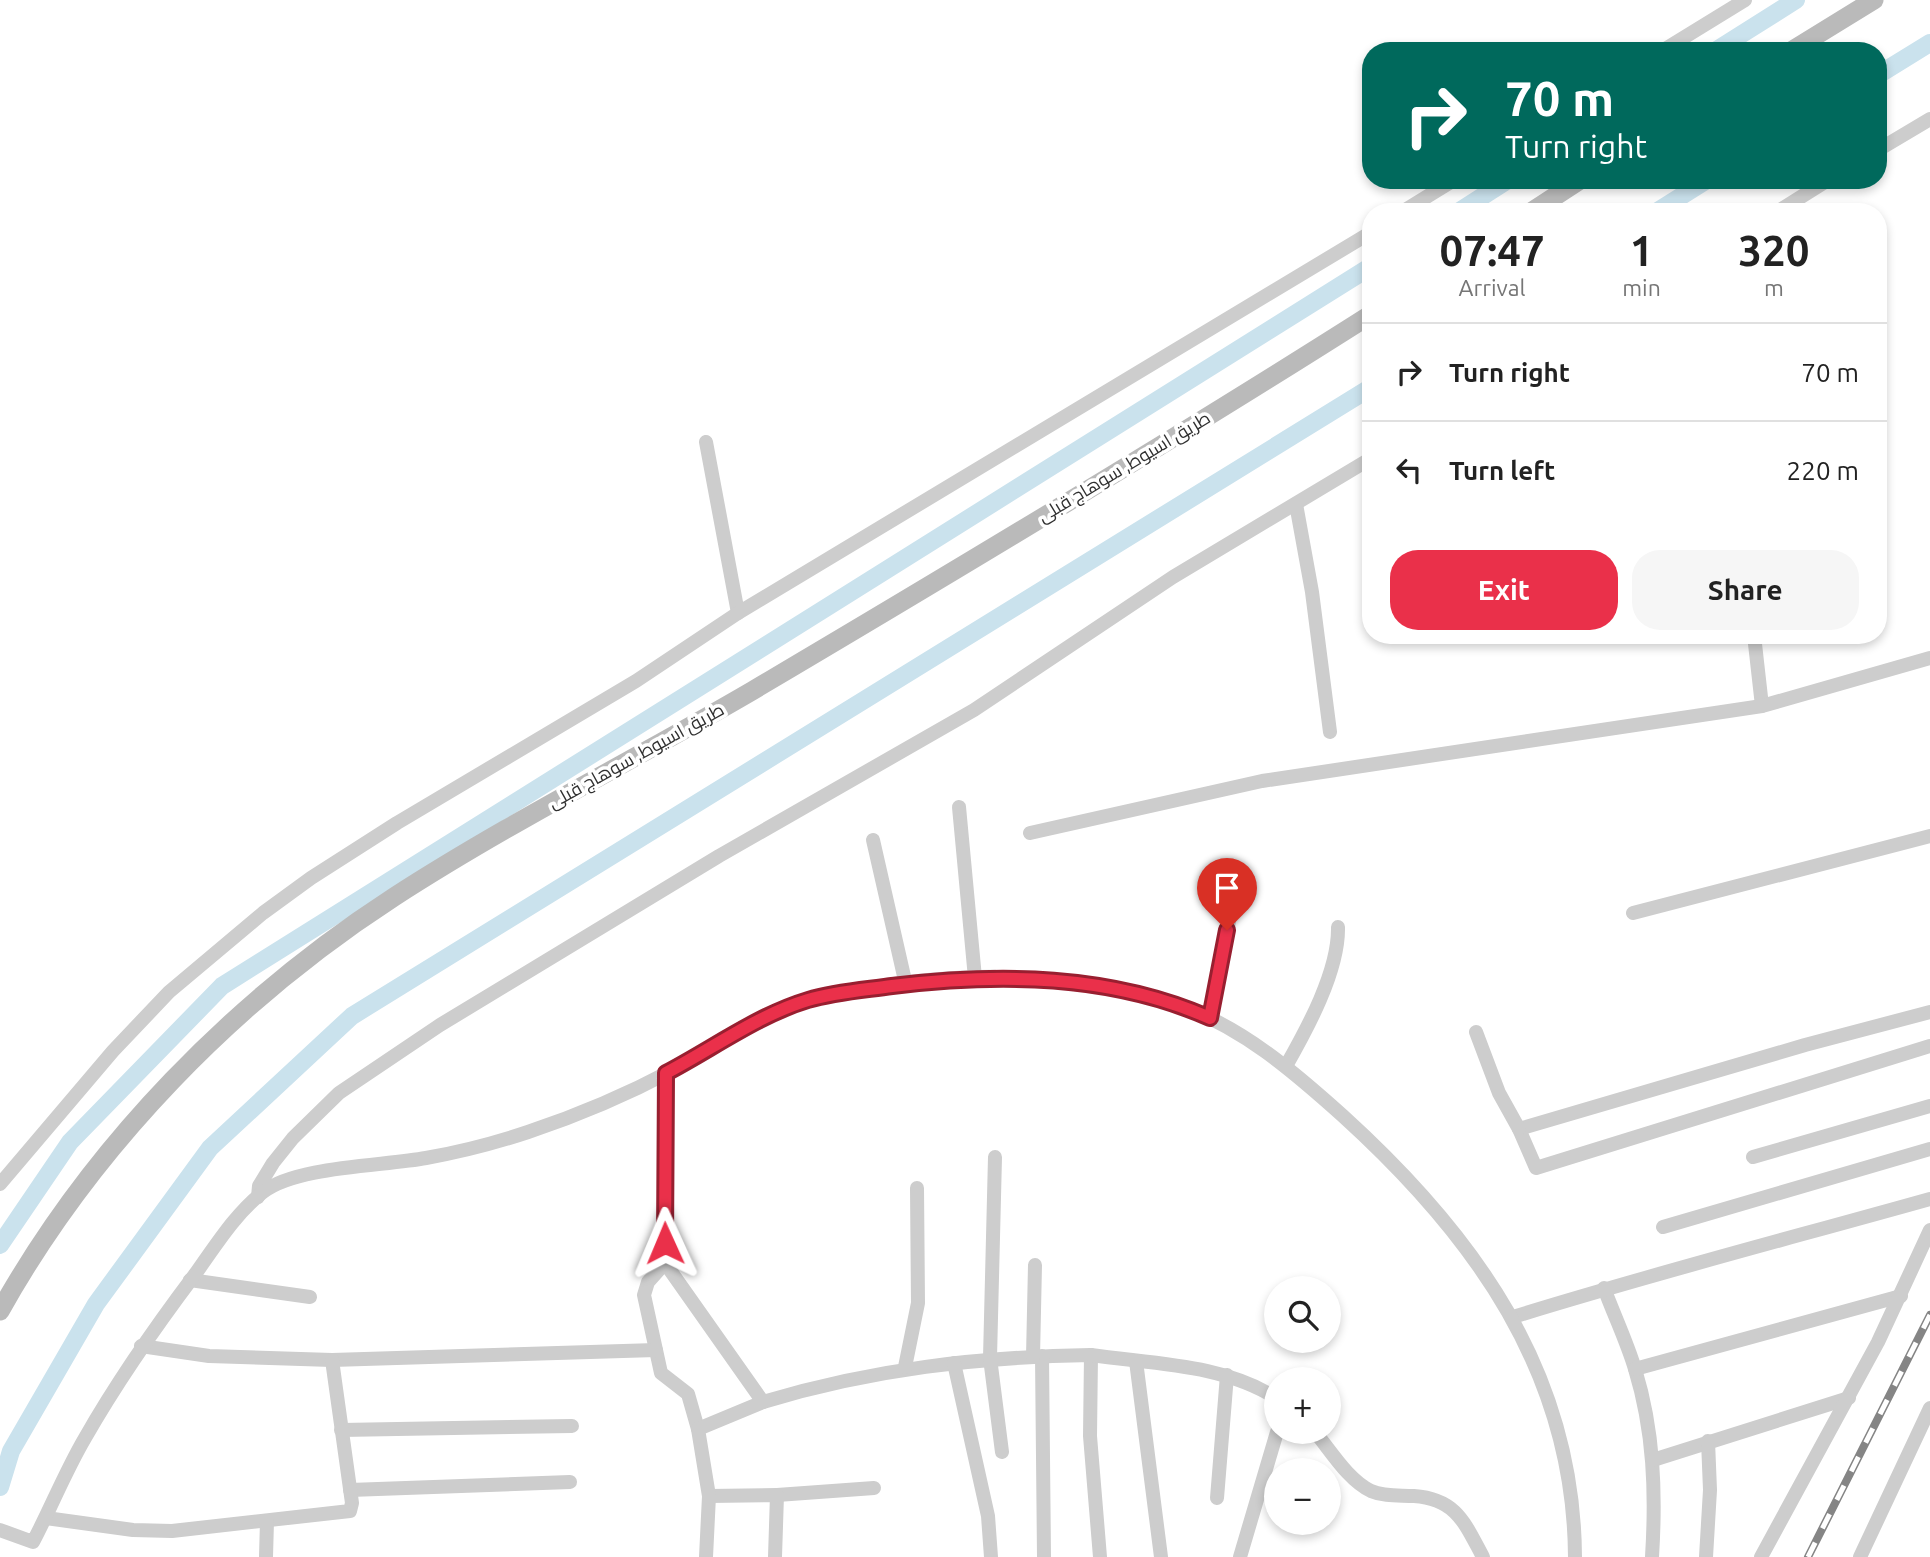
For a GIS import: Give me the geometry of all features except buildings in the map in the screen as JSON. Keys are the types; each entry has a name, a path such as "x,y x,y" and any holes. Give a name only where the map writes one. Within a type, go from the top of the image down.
{"main road":[{"path":"1806,42 1874,0"},
{"path":"1545,203 1566,189"},
{"name":"طريق اسيوط, سوهاج قبلى","path":"1,1307 84,1183 167,1087 248,1009 314,955 392,898 574,790 771,679 1362,320"}],"street":[{"path":"1677,42 1745,0"},
{"path":"1887,145 1930,119"},
{"path":"1417,203 1439,189"},
{"path":"1791,203 1814,189"},
{"path":"0,1184 105,1060 169,992 263,913 397,823 636,681 738,613 1362,238"},
{"path":"706,442 738,613"},
{"path":"258,1196 260,1186 273,1163 293,1138 339,1093 440,1025 719,856 974,710 1173,577 1362,464"},
{"path":"1296,504 1312,592 1330,732"},
{"path":"1755,644 1762,706"},
{"path":"1030,833 1262,781 1762,706 1930,657"},
{"path":"959,807 975,978"},
{"path":"1633,913 1930,836"},
{"path":"873,840 906,985"},
{"path":"1210,1018 1230,916"},
{"path":"1286,1066 1317,1006 1333,960 1338,927"},
{"path":"28,1557 82,1444 141,1346 227,1230 258,1196 288,1178 430,1158 508,1138 666,1073 771,1016 808,1000 975,978 1035,978 1100,986 1172,1003 1210,1018 1286,1066 1421,1190 1458,1235 1513,1317 1545,1388 1560,1435 1570,1486 1574,1557"},
{"path":"1518,1129 1805,1045 1930,1012"},
{"path":"1476,1032 1499,1093 1536,1168 1930,1046"},
{"path":"666,1073 665,1263 763,1402"},
{"path":"1754,1157 1930,1106"},
{"path":"1663,1227 1930,1149"},
{"path":"995,1157 990,1358 1002,1452"},
{"path":"905,1367 918,1303 917,1188"},
{"path":"1513,1317 1604,1288 1930,1199"},
{"path":"1761,1557 1849,1398 1930,1230"},
{"path":"665,1263 648,1282 645,1295 661,1373 688,1394 698,1429 709,1496 706,1557"},
{"path":"1035,1265 1044,1557"},
{"path":"190,1280 310,1297"},
{"path":"1604,1288 1635,1369 1653,1460 1652,1557"},
{"path":"1635,1369 1900,1296"},
{"path":"141,1346 209,1356 331,1360 656,1350"},
{"path":"698,1429 763,1402 814,1387 905,1367 990,1358 1091,1355 1227,1375 1264,1390"},
{"path":"1091,1355 1090,1436 1100,1557"},
{"path":"46,1518 133,1530 172,1531 350,1511 350,1490 331,1360"},
{"path":"1136,1361 1161,1557"},
{"path":"954,1363 988,1516 991,1557"},
{"path":"1217,1498 1227,1375"},
{"path":"1653,1460 1849,1398"},
{"path":"1860,1557 1930,1408"},
{"path":"341,1430 572,1426"},
{"path":"1706,1557 1710,1490 1708,1441"},
{"path":"1240,1557 1273,1444"},
{"path":"1325,1444 1353,1478 1368,1489 1382,1495 1428,1498 1452,1507 1483,1557"},
{"path":"350,1490 570,1482"},
{"path":"709,1496 777,1495 874,1488"},
{"path":"775,1557 777,1495"},
{"path":"265,1557 267,1521"},
{"path":"0,1530 33,1542"}],"waterway":[{"path":"1729,42 1796,0"},
{"path":"1887,69 1930,43"},
{"path":"1472,203 1494,189"},
{"path":"1670,203 1693,189"},
{"path":"0,1245 70,1142 222,986 1362,272"},
{"path":"0,1487 11,1451 96,1304 210,1148 352,1016 1362,393"}],"railway":[{"path":"1808,1557 1930,1315"}],"route":[{"path":"665,1243 666,1073 771,1016 808,1000 938,980 1052,979 1100,986 1172,1003 1210,1018 1227,930"}]}
